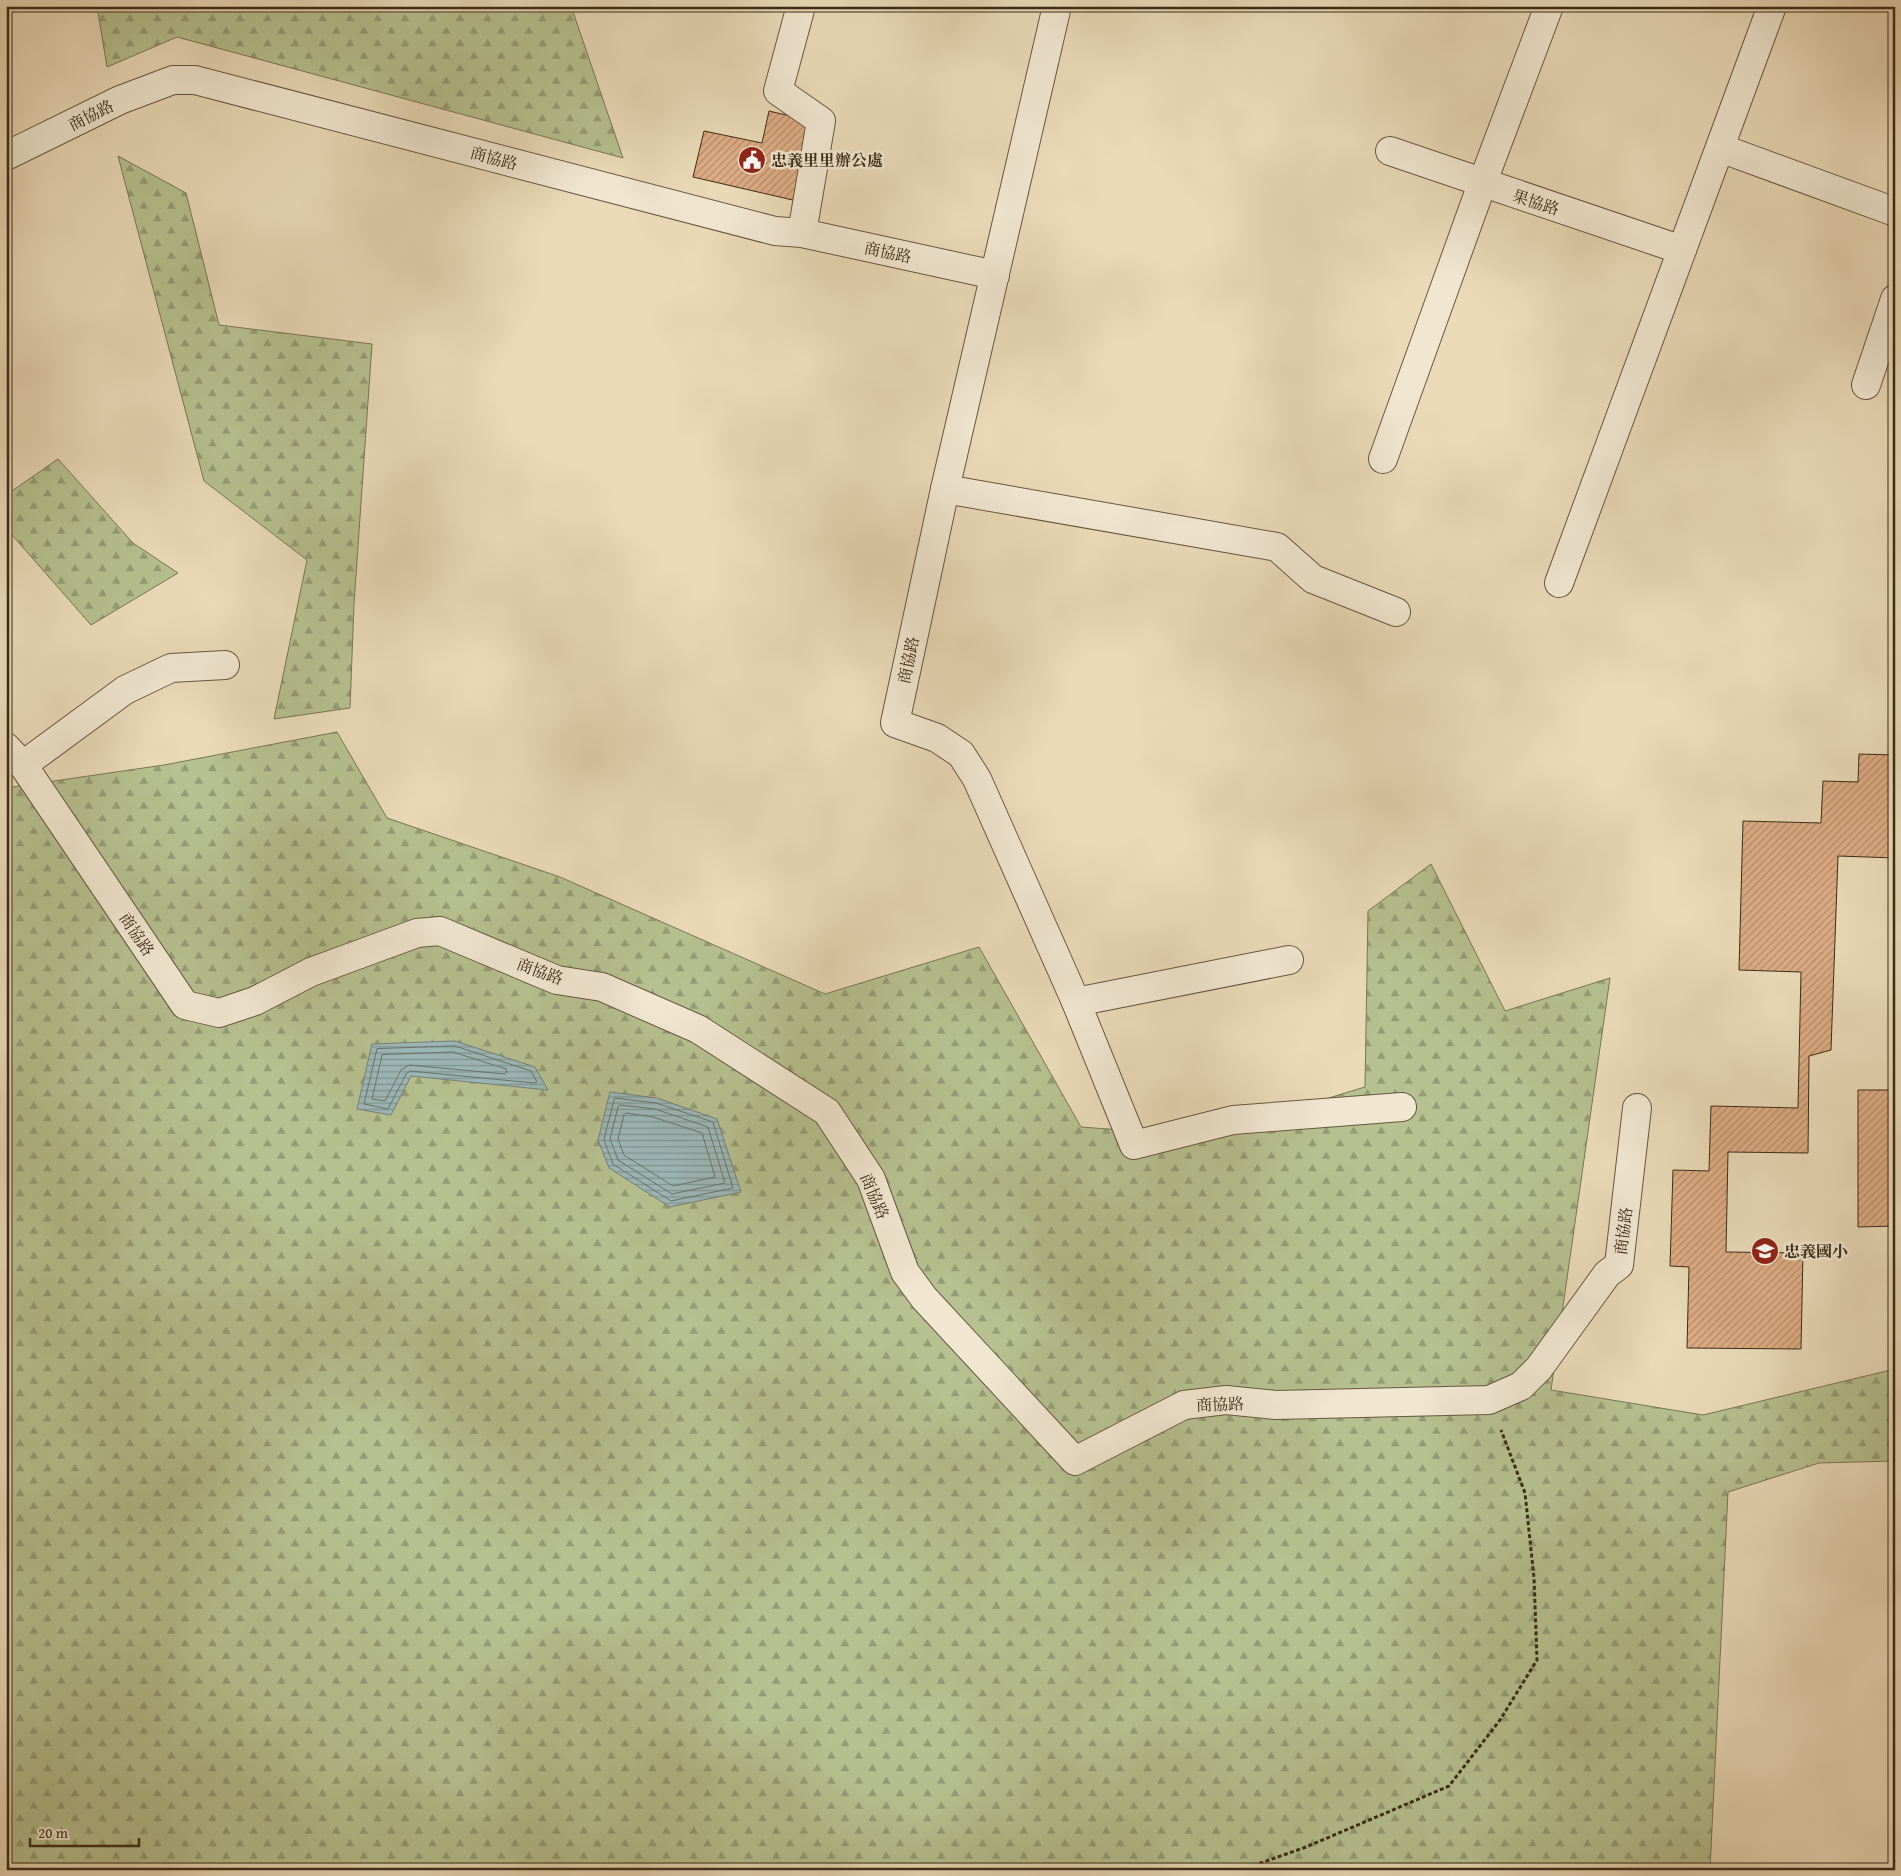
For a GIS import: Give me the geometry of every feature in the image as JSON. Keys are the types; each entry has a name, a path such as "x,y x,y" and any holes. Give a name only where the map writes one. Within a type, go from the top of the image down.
{"street":[{"path":"801,6 778,91 821,121 802,233"},
{"name":"商協路","path":"1057,6 945,489 895,723 937,738 961,754 977,779 1076,1002"},
{"path":"1383,459 1482,184 1549,6"},
{"path":"1559,583 1772,6"},
{"name":"商協路","path":"6,156 120,100 173,80 196,80 775,231 802,233 995,275"},
{"path":"1720,148 1895,212"},
{"name":"果協路","path":"1390,151 1482,184 1682,250"},
{"path":"1866,386 1895,299"},
{"path":"945,489 1277,547 1313,579 1396,612"},
{"path":"14,756 125,690 171,668 225,665"},
{"name":"商協路","path":"14,756 185,1005 219,1012 255,1001 311,972 417,933 440,931 557,980 602,987 698,1029 827,1112 870,1179 905,1272 924,1298 1075,1461 1184,1405 1226,1400 1276,1405 1489,1400 1521,1386 1540,1368 1607,1274 1619,1265 1637,1108"},
{"path":"1289,960 1076,1002 1134,1145 1233,1120 1402,1107"}],"path":[{"path":"1241,1870 1306,1847 1449,1786 1500,1720 1537,1660 1534,1578 1525,1493 1489,1400"}],"green space":[{"path":"97,6 571,6 623,158 177,37 107,67"},
{"path":"118,156 186,193 219,325 372,344 354,604 350,708 274,719 307,560 204,481"},
{"path":"58,459 133,543 178,573 91,625 6,528 6,495"},
{"path":"337,732 387,818 560,877 825,994 979,947 1081,1127 1203,1136 1365,1087 1368,911 1431,864 1505,1011 1610,978 1551,1390 1703,1415 1895,1369 1895,1461 1819,1463 1728,1492 1710,1870 6,1870 6,788 164,765"}],"water":[{"path":"455,1041 535,1067 548,1090 411,1076 391,1115 357,1109 372,1044"},
{"path":"610,1092 657,1098 717,1119 741,1192 670,1207 609,1168 598,1140"}],"building":[{"name":"忠義里里辦公處","path":"769,111 816,122 797,201 693,177 704,131 762,143"},
{"path":"1859,754 1895,755 1895,858 1838,856 1831,1050 1809,1056 1808,1153 1728,1152 1726,1252 1803,1253 1801,1349 1687,1348 1689,1267 1670,1266 1673,1170 1709,1171 1711,1106 1798,1108 1801,972 1739,970 1743,821 1821,823 1823,781 1858,782"},
{"path":"1858,1090 1895,1090 1895,1226 1858,1227"}],"place":[{"name":"忠義里里辦公處","path":"752,160"},
{"name":"忠義國小","path":"1765,1251"}]}
